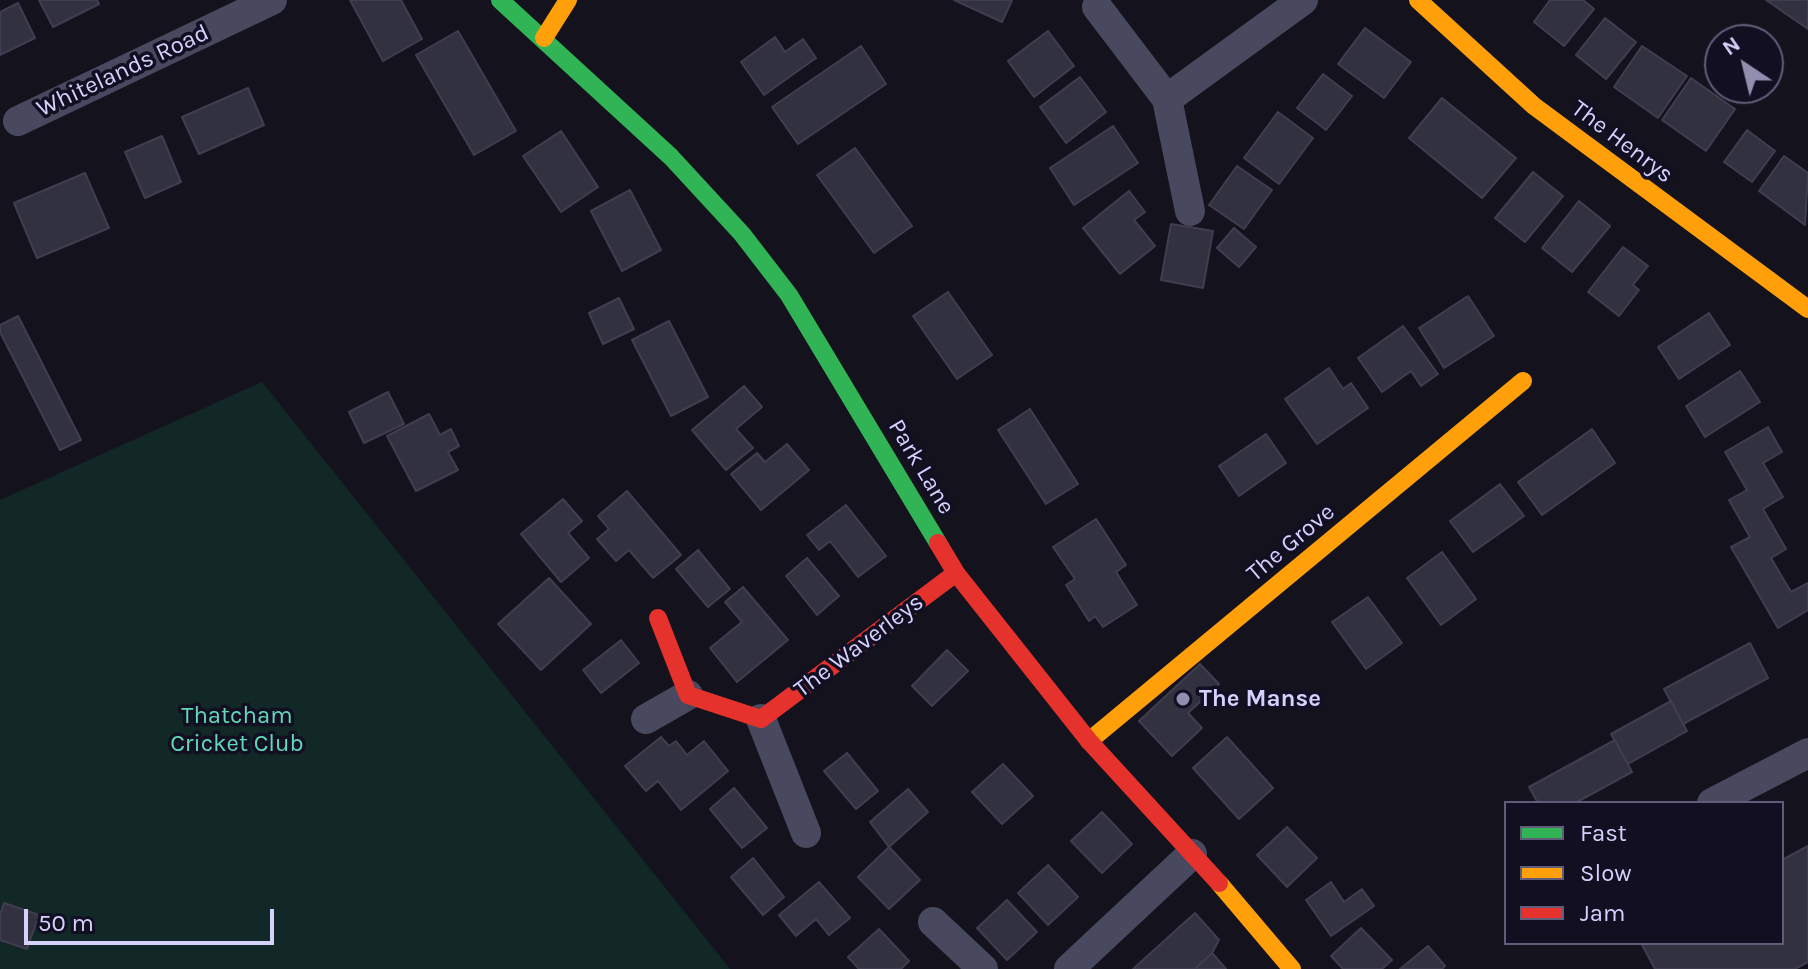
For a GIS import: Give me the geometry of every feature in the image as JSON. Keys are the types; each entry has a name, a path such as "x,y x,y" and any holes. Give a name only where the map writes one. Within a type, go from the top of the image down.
{"street":[{"name":"Whitelands Road","path":"18,121 272,0"},
{"name":"Park Lane","path":"500,0 671,157 742,234 780,283 956,573 1089,741 1271,940 1292,969"},
{"path":"544,38 568,0"},
{"path":"1167,99 1303,0"},
{"name":"The Henrys","path":"1418,0 1534,106 1808,309"},
{"path":"1097,7 1167,99 1190,211"},
{"name":"The Grove","path":"1089,741 1523,381"},
{"name":"The Waverleys","path":"761,719 956,573"},
{"path":"658,618 688,695"},
{"path":"646,719 688,695 761,719 806,833"},
{"path":"1716,801 1808,753"},
{"path":"1069,969 1192,854"},
{"path":"933,922 983,969"}],"green space":[{"name":"Thatcham Cricket Club","path":"262,382 730,969 0,969 0,500"}],"building":[{"path":"39,0 97,0 99,4 53,27"},
{"path":"350,0 401,0 422,39 383,61"},
{"path":"954,0 1012,0 1002,22"},
{"path":"1550,0 1583,0 1594,9 1564,46 1534,22"},
{"path":"1766,0 1808,0 1808,29"},
{"path":"18,3 35,38 0,55 0,12"},
{"path":"1605,18 1636,42 1606,79 1576,55"},
{"path":"1365,28 1411,62 1384,98 1338,64"},
{"path":"458,31 516,131 474,155 416,55"},
{"path":"1048,31 1074,66 1034,97 1008,61"},
{"path":"775,37 785,52 803,39 816,58 764,95 741,62"},
{"path":"861,46 886,84 798,144 772,107"},
{"path":"1642,46 1687,76 1658,118 1614,87"},
{"path":"1323,74 1352,96 1326,130 1297,108"},
{"path":"1080,77 1106,112 1066,143 1040,107"},
{"path":"1691,78 1704,87 1704,104 1728,104 1735,109 1706,151 1662,120"},
{"path":"248,88 264,125 199,154 182,117"},
{"path":"1442,98 1516,158 1482,198 1409,138"},
{"path":"1278,112 1313,138 1279,184 1244,158"},
{"path":"1113,126 1138,163 1074,205 1050,168"},
{"path":"1747,130 1775,151 1752,182 1724,162"},
{"path":"561,131 598,187 561,212 523,156"},
{"path":"162,136 181,182 145,198 125,152"},
{"path":"855,148 912,226 874,253 817,175"},
{"path":"1784,156 1808,173 1805,225 1759,191"},
{"path":"1237,166 1272,190 1244,229 1209,205"},
{"path":"1533,172 1563,196 1525,242 1495,218"},
{"path":"85,173 109,228 37,258 14,203"},
{"path":"630,190 661,250 622,271 591,211"},
{"path":"1129,191 1145,212 1134,220 1155,246 1120,274 1083,228"},
{"path":"1579,201 1610,226 1572,272 1542,248"},
{"path":"1171,224 1213,231 1203,288 1161,280"},
{"path":"1234,228 1256,247 1239,267 1217,248"},
{"path":"1623,247 1648,266 1633,285 1639,290 1619,316 1588,292"},
{"path":"948,292 992,355 957,379 913,316"},
{"path":"1468,296 1494,336 1444,368 1419,328"},
{"path":"619,298 634,329 603,344 589,313"},
{"path":"1709,313 1730,345 1679,379 1658,347"},
{"path":"18,316 81,440 60,450 0,332 0,325"},
{"path":"669,321 708,397 671,416 632,340"},
{"path":"1403,326 1438,374 1421,386 1411,371 1382,392 1358,358"},
{"path":"1329,368 1343,389 1351,383 1368,408 1317,444 1285,399"},
{"path":"1740,371 1760,402 1705,437 1686,406"},
{"path":"744,386 762,407 736,429 753,448 726,470 692,430"},
{"path":"388,392 404,424 364,443 349,412"},
{"path":"1030,409 1078,484 1046,504 998,430"},
{"path":"429,414 440,435 451,429 459,446 448,452 458,470 416,491 387,436"},
{"path":"1768,427 1782,452 1763,463 1783,497 1763,509 1786,549 1771,558 1791,592 1808,583 1808,610 1778,628 1731,547 1750,537 1729,500 1747,490 1725,452"},
{"path":"1592,429 1615,463 1542,515 1518,482"},
{"path":"1266,434 1286,463 1239,496 1219,466"},
{"path":"787,444 809,470 761,510 731,474 757,453 765,462"},
{"path":"1500,484 1524,516 1473,552 1450,521"},
{"path":"627,491 681,555 653,578 629,550 616,561 597,539 609,529 598,516"},
{"path":"563,499 582,521 568,533 589,558 561,582 521,534"},
{"path":"846,505 886,556 858,577 830,541 819,550 807,535"},
{"path":"1096,519 1126,565 1116,572 1137,605 1103,627 1095,616 1089,621 1066,585 1075,579 1053,547"},
{"path":"698,550 730,589 708,607 676,569"},
{"path":"1442,552 1476,599 1441,625 1407,578"},
{"path":"807,558 839,596 817,615 786,576"},
{"path":"549,578 591,624 541,670 498,624"},
{"path":"743,587 788,640 737,682 710,648 742,622 725,602"},
{"path":"1368,597 1402,643 1366,669 1332,622"},
{"path":"621,640 639,663 601,693 583,670"},
{"path":"1750,643 1768,678 1683,724 1664,689"},
{"path":"947,650 968,671 932,706 912,686"},
{"name":"The Manse","path":"1200,664 1219,684 1188,713 1202,728 1172,756 1139,721"},
{"path":"1671,701 1687,731 1628,764 1611,734"},
{"path":"661,737 669,746 676,741 687,755 704,741 728,771 681,810 658,781 646,791 625,766"},
{"path":"1227,737 1273,788 1239,819 1193,768"},
{"path":"1615,740 1632,772 1579,801 1537,801 1529,787"},
{"path":"847,753 878,791 856,809 824,771"},
{"path":"1003,764 1033,796 1002,824 972,792"},
{"path":"734,788 767,828 742,848 710,809"},
{"path":"908,789 928,812 889,847 870,822"},
{"path":"1102,812 1132,844 1102,873 1071,841"},
{"path":"1287,827 1317,858 1287,887 1257,855"},
{"path":"1808,846 1808,962 1795,969 1655,969 1642,945 1784,945 1784,859"},
{"path":"889,847 920,880 889,909 858,877"},
{"path":"753,858 784,897 763,915 731,877"},
{"path":"1048,865 1078,897 1048,925 1018,893"},
{"path":"819,882 850,918 829,935 816,919 796,936 779,915"},
{"path":"1331,882 1344,902 1362,889 1374,906 1331,936 1306,900"},
{"path":"1007,900 1037,932 1007,960 977,928"},
{"path":"4,903 39,915 27,949 0,940 0,915"},
{"path":"1195,913 1219,940 1212,953 1195,969 1133,969"},
{"path":"1361,928 1392,960 1382,969 1343,969 1331,956"},
{"path":"879,929 909,961 901,969 859,969 848,957"},
{"path":"1428,946 1445,966 1442,969 1400,969"},
{"path":"1212,953 1226,969 1195,969"}],"traffic: fast":[{"path":"500,0 671,157 742,234 789,295 938,543"}],"traffic: slow":[{"path":"544,38 568,0"},
{"path":"1418,0 1534,106 1808,309"},
{"path":"1089,741 1523,381"},
{"path":"1219,883 1292,969"}],"traffic: jam":[{"path":"938,543 956,573 1089,741 1219,883"},
{"path":"658,618 688,695 761,719 956,573"}],"place":[{"name":"The Manse","path":"1183,699"}]}
